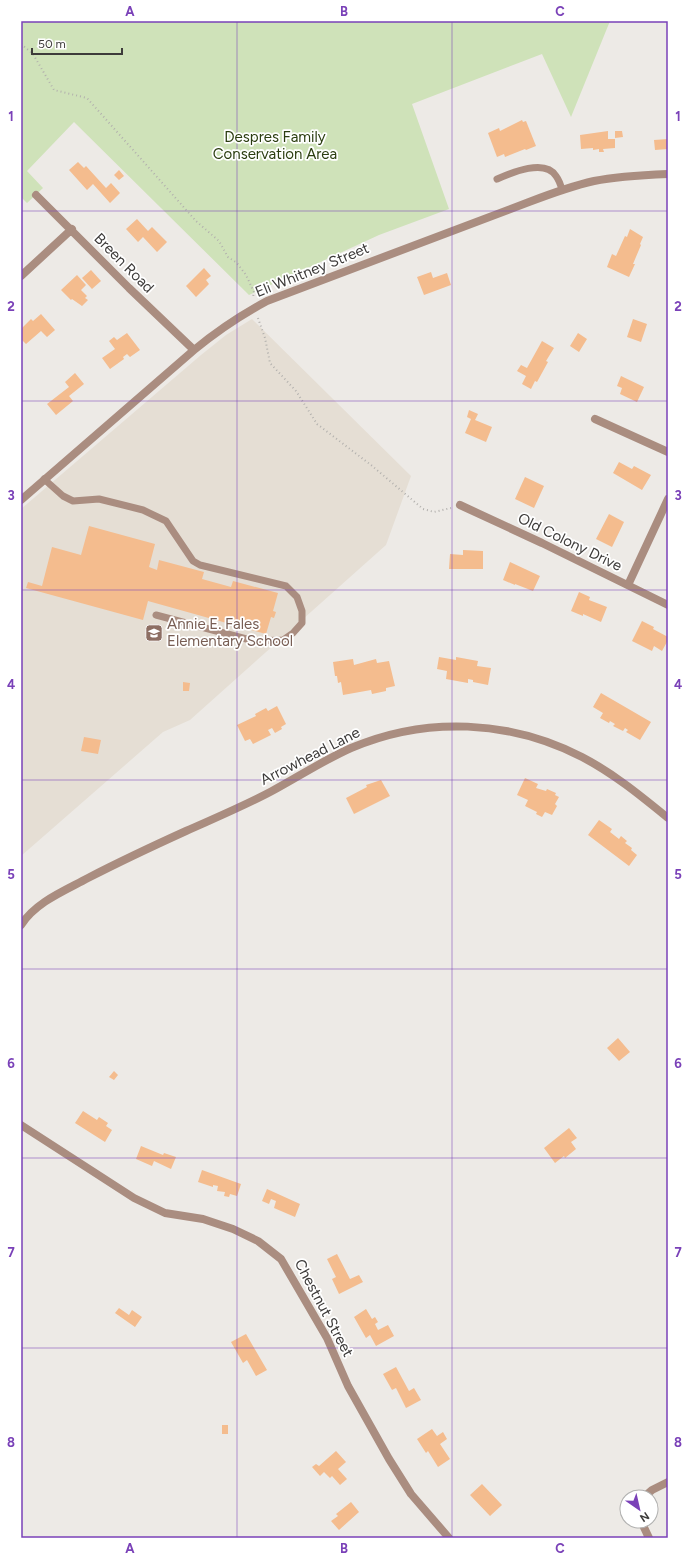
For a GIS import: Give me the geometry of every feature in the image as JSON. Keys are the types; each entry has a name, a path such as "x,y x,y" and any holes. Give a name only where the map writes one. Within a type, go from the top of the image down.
{"street":[{"name":"Eli Whitney Street","path":"21,500 194,350 221,328 253,308 295,289 562,190 593,181 637,175 668,174"},
{"name":"Breen Road","path":"36,195 72,229 129,288 194,350"},
{"path":"21,276 72,229"},
{"path":"594,419 668,452"},
{"path":"628,586 668,499"},
{"name":"Old Colony Drive","path":"460,505 542,543 668,605"},
{"name":"Arrowhead Lane","path":"21,925 37,907 54,896 131,856 256,799 350,748 401,731 444,726 468,726 503,729 529,735 555,744 584,758 630,788 668,818"},
{"name":"Chestnut Street","path":"21,1125 134,1198 165,1213 203,1219 233,1229 258,1241 281,1259 327,1338 348,1386 389,1459 411,1494 449,1538"},
{"path":"654,1489 668,1482"}],"lane":[{"path":"497,179 523,169 544,168 556,174 562,190"},
{"path":"44,479 63,496 73,501 99,499 143,510 166,521 193,561 200,565 286,586 296,596 302,611 302,623 293,633 283,640 254,641 156,615"}],"path":[{"path":"21,44 33,54 54,90 87,98 196,221 219,241 228,257 237,263 246,275 254,292 253,308 265,338 270,363 296,391 317,424 371,465 423,510 434,512 460,505"}],"shaded area":[{"name":"Annie E. Fales Elementary School","path":"252,319 411,476 386,545 190,720 163,732 21,856 21,509 201,355 226,335"}],"green space":[{"name":"Despres Family Conservation Area","path":"21,21 610,21 571,117 542,54 412,104 449,209 379,235 249,295 74,122 27,171 43,188 27,203 21,197"}],"building":[{"path":"522,120 523,122 526,121 536,146 505,157 504,154 497,157 488,133 499,128 500,131"},
{"path":"608,131 608,139 615,139 615,148 603,149 604,152 599,152 599,149 593,150 593,148 581,149 580,135"},
{"path":"615,131 622,131 623,137 615,138"},
{"path":"668,139 668,149 655,150 654,140"},
{"path":"78,162 84,168 86,166 106,188 111,183 120,193 110,203 93,184 87,190 69,170"},
{"path":"119,170 124,176 119,180 114,175"},
{"path":"137,219 148,231 152,227 167,242 157,252 143,237 138,242 126,229"},
{"path":"630,229 643,237 633,264 635,264 629,277 607,267 612,254 616,256 625,236 627,237"},
{"path":"204,268 211,276 206,280 209,284 196,297 186,286"},
{"path":"91,270 101,281 92,289 82,278"},
{"path":"431,272 433,278 447,273 451,285 424,295 417,277"},
{"path":"77,275 86,285 81,290 87,296 85,298 88,300 82,306 72,299 71,300 61,290"},
{"path":"41,314 55,330 47,337 41,331 26,344 21,339 21,329 31,319 33,321"},
{"path":"633,319 647,324 641,342 627,337"},
{"path":"127,333 140,350 130,357 127,354 123,357 124,359 110,369 102,358 115,349 109,341 114,337 117,340"},
{"path":"578,333 587,339 579,352 570,346"},
{"path":"542,341 554,348 546,361 548,362 537,382 535,381 531,389 522,384 526,376 517,371 521,365 527,368"},
{"path":"75,373 84,384 69,396 73,401 56,415 47,404 69,387 65,382"},
{"path":"621,376 644,387 637,402 620,394 622,388 617,386"},
{"path":"469,410 478,414 475,420 492,427 486,442 465,433 471,419 467,417"},
{"path":"619,462 632,469 634,466 651,475 642,490 613,473"},
{"path":"525,477 544,486 534,508 515,499"},
{"path":"609,514 624,522 612,547 596,539"},
{"path":"89,526 155,544 149,567 157,570 159,560 204,572 202,579 231,587 233,581 278,593 273,611 276,612 274,618 271,617 266,634 148,601 143,620 26,588 28,582 42,586 52,547 81,555"},
{"path":"463,550 483,551 483,569 449,569 450,554 463,555"},
{"path":"510,562 540,576 533,591 503,580"},
{"path":"579,592 590,597 589,600 607,607 601,622 583,614 583,616 571,611"},
{"path":"642,621 668,637 662,651 654,646 652,651 632,641"},
{"path":"439,657 456,660 456,657 478,661 477,666 491,668 488,685 473,682 473,680 468,679 468,683 446,679 447,671 437,669"},
{"path":"353,659 354,665 376,659 377,663 389,661 395,686 386,688 386,691 372,694 371,690 343,695 341,682 338,683 337,676 335,676 333,662"},
{"path":"183,682 190,683 189,691 183,691"},
{"path":"601,693 651,722 640,740 626,732 628,730 625,728 623,731 613,726 615,724 610,721 609,723 600,718 603,713 593,707"},
{"path":"277,706 286,724 281,727 282,729 275,733 272,728 268,730 271,735 253,744 250,739 245,741 237,725 256,716 255,714 266,708 268,711"},
{"path":"84,737 101,740 98,754 81,751"},
{"path":"525,778 538,784 536,788 546,791 547,789 556,793 555,795 559,797 555,804 557,806 552,815 545,812 542,817 536,814 537,812 525,806 528,800 517,795"},
{"path":"381,780 390,796 354,814 346,798 367,787 366,785"},
{"path":"599,820 612,829 610,832 619,839 621,836 627,841 625,843 632,848 631,850 637,855 629,866 588,835"},
{"path":"618,1038 630,1052 619,1061 607,1048"},
{"path":"114,1071 118,1075 114,1080 109,1077"},
{"path":"83,1111 97,1120 99,1117 108,1123 106,1126 112,1130 105,1142 75,1123"},
{"path":"569,1128 577,1138 571,1142 576,1149 565,1158 564,1156 555,1163 544,1148"},
{"path":"141,1146 163,1155 164,1153 176,1157 171,1169 154,1161 152,1166 136,1159"},
{"path":"202,1170 241,1184 237,1196 230,1194 229,1197 224,1196 225,1192 217,1191 218,1186 213,1185 213,1187 198,1182"},
{"path":"267,1189 300,1204 295,1217 274,1208 276,1201 271,1199 269,1204 262,1201"},
{"path":"337,1254 350,1279 359,1275 363,1282 339,1294 332,1279 336,1277 327,1259"},
{"path":"119,1308 129,1315 132,1310 142,1317 135,1327 115,1313"},
{"path":"366,1309 372,1319 375,1317 378,1322 375,1324 378,1330 388,1325 394,1336 376,1346 370,1335 366,1338 354,1317"},
{"path":"246,1334 267,1370 256,1376 247,1360 243,1363 231,1342"},
{"path":"396,1367 409,1391 414,1388 421,1400 406,1408 396,1388 392,1390 383,1374"},
{"path":"222,1425 228,1425 228,1434 222,1434"},
{"path":"432,1429 437,1436 443,1432 447,1439 440,1444 450,1459 438,1467 428,1451 426,1453 417,1439"},
{"path":"336,1451 346,1462 338,1469 347,1479 340,1485 332,1476 330,1478 324,1472 320,1476 312,1467 316,1464 319,1466"},
{"path":"482,1484 502,1505 490,1516 470,1495"},
{"path":"351,1502 359,1512 339,1530 331,1521 338,1516 336,1514"}],"place":[{"name":"Annie E. Fales Elementary School","path":"154,633"}]}
